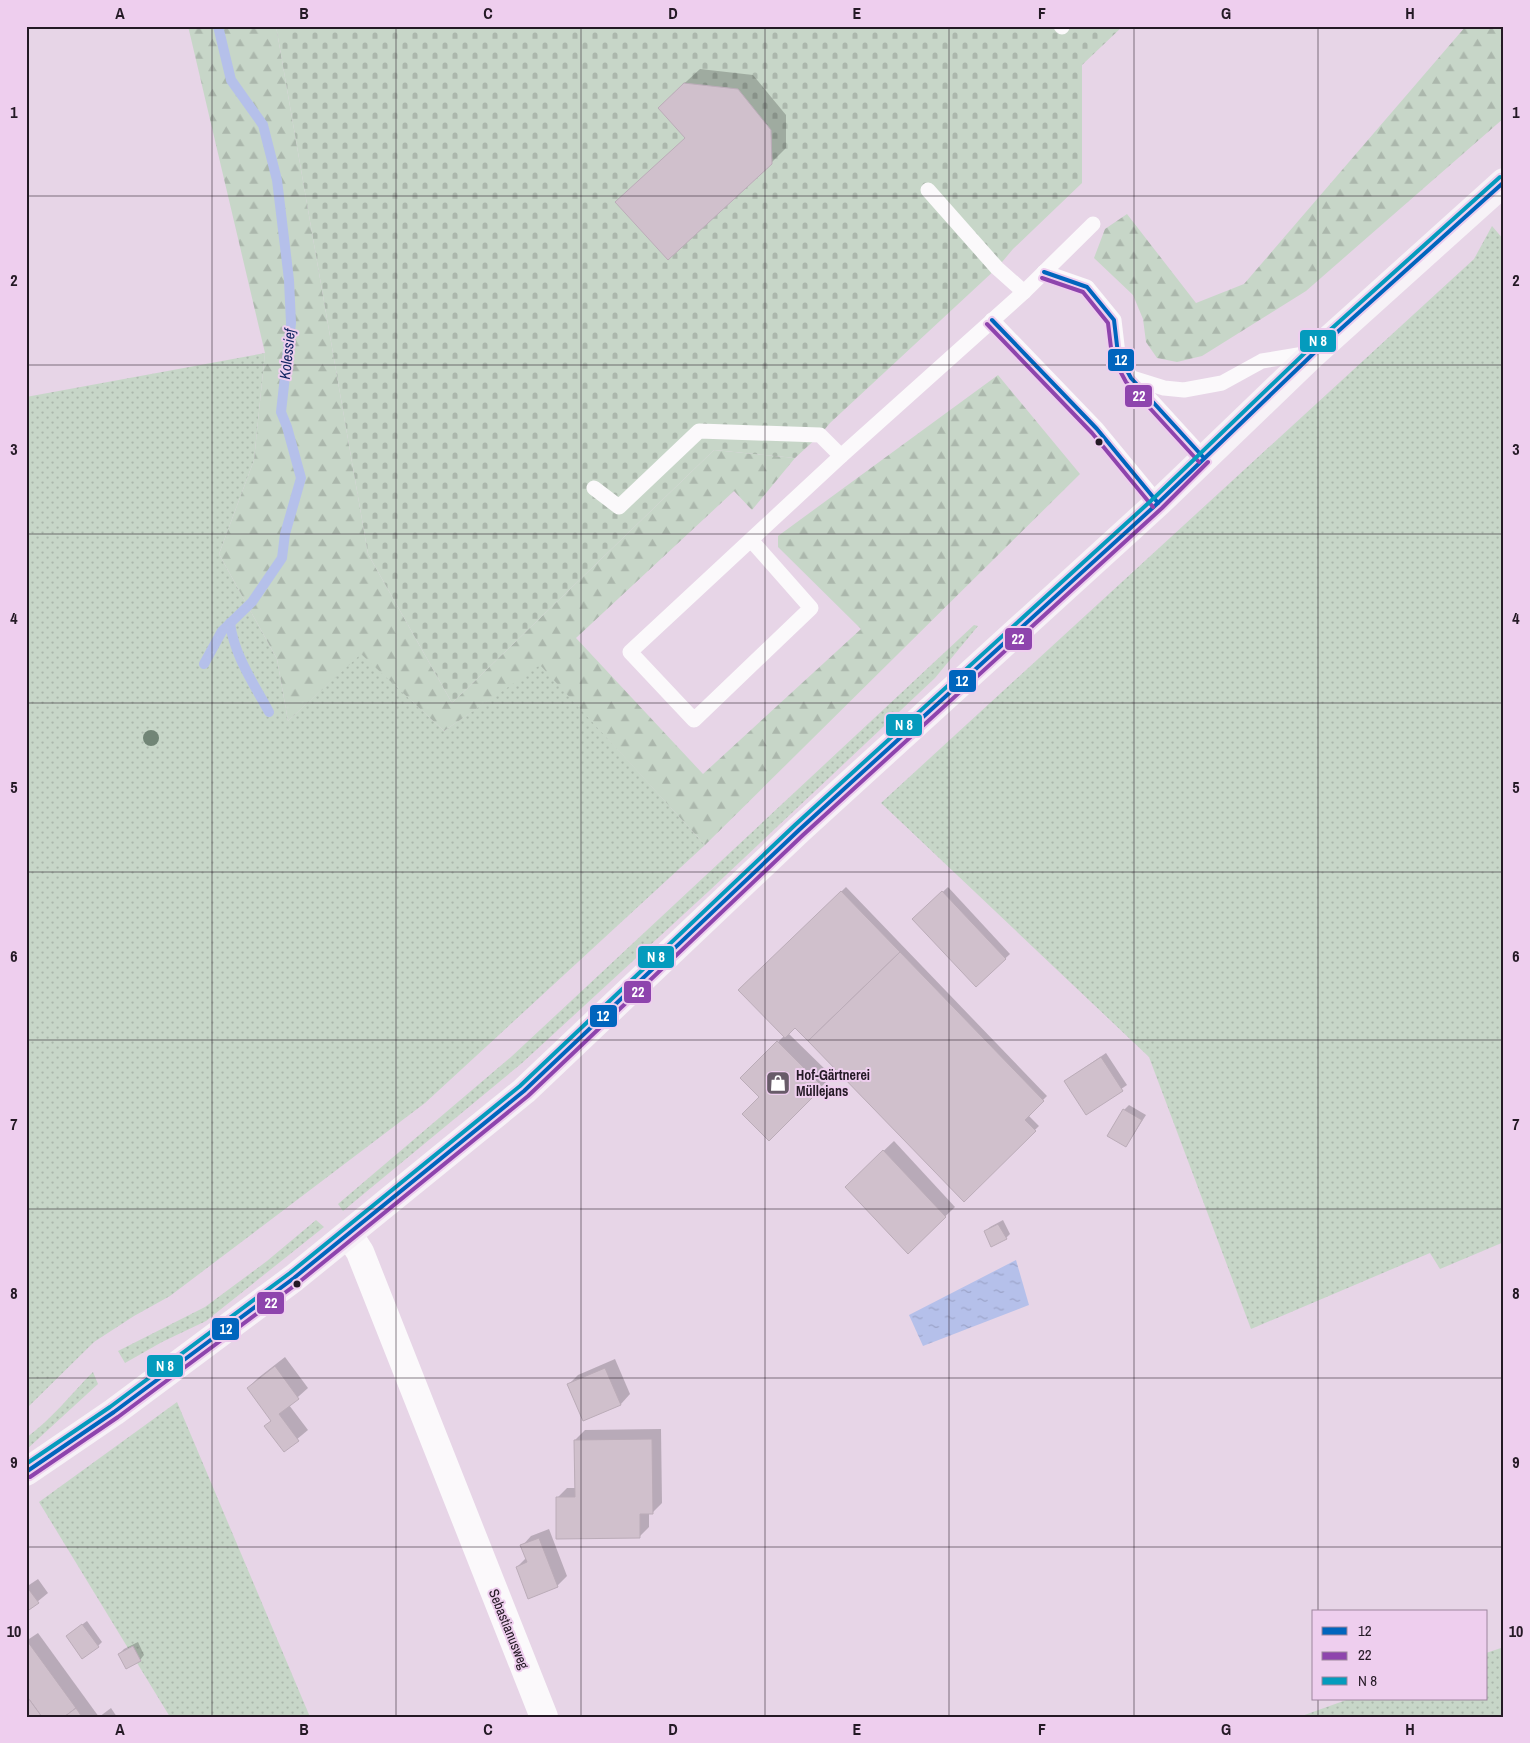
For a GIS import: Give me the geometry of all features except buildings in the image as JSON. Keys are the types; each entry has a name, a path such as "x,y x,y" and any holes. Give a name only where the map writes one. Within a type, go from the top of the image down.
{"main road":[{"path":"26,1472 122,1406 349,1236 524,1091 806,823 1158,503 1314,353 1504,182"}],"street":[{"name":"Sebastianusweg","path":"349,1236 360,1252 544,1717"}],"lane":[{"path":"928,190 997,268 1024,292"},
{"path":"751,540 811,608 694,720 630,652 841,456 1024,292 1093,224"},
{"path":"1044,272 1086,287 1114,320 1118,354 1131,378 1204,458"},
{"path":"992,320 1097,430 1158,503"},
{"path":"1131,378 1164,388 1184,390 1222,382 1262,361 1314,353"},
{"path":"594,488 619,507 699,431 820,434 841,456"}],"green space":[{"path":"188,26 276,26 368,554 452,703 714,450 795,458 752,510 734,491 576,638 703,774 861,629 778,547 778,536 998,375 1080,474 705,845 540,665 444,731 361,654 288,721 277,659 219,554 254,460 265,353"},
{"path":"276,26 1123,26 1082,65 1082,183 1013,249 997,268 830,423 795,458 714,450 452,703 368,554"},
{"path":"1466,26 1504,26 1504,118 1306,291 1202,356 1177,362 1157,358 1146,342 1143,319 1133,295 1094,258 1105,229 1127,214 1196,303 1244,284"},
{"path":"1492,226 1504,240 1504,1242 1440,1269 1430,1253 1251,1329 1149,1057 881,803 1474,259"},
{"path":"265,353 254,460 219,554 277,659 288,721 361,653 444,731 540,664 705,845 425,1103 170,1296 134,1316 94,1342 26,1409 26,397"},
{"path":"974,625 978,626 935,678 709,891 522,1063 343,1211 338,1204 511,1057"},
{"path":"316,1220 324,1227 206,1321 162,1342 125,1363 118,1351 205,1307 267,1261"},
{"path":"93,1372 98,1384 26,1450 26,1438 53,1415"},
{"path":"177,1402 310,1717 170,1717 39,1502"},
{"path":"1504,1647 1504,1717 1299,1717 1346,1700 1488,1700 1488,1652"}],"water":[{"path":"1016,1260 1029,1305 923,1346 909,1315"}],"waterway":[{"name":"Kolessief","path":"204,664 222,631 252,602 282,558 285,534 301,478 281,412 291,323 289,280 277,180 263,125 231,80 218,26"},
{"path":"230,623 240,658 269,712"}],"transit line":[{"path":"26,1464 110,1407 290,1273 520,1086 795,825 1154,498 1310,348 1500,177"},
{"name":"12","path":"26,1472 114,1412 294,1278 524,1091 799,830 1158,503 1314,353 1504,182"},
{"name":"12","path":"1044,272 1087,287 1114,320 1118,354 1131,378 1204,458"},
{"name":"22","path":"1042,278 1083,292 1108,323 1112,356 1126,382 1199,462"},
{"name":"12","path":"992,320 1097,429 1158,503"},
{"name":"22","path":"987,324 1092,433 1153,507"},
{"name":"22","path":"30,1477 118,1417 298,1283 528,1096 803,835 1162,508 1208,462"}],"place":[{"name":"Hof-Gärtnerei Müllejans","path":"778,1083"}]}
